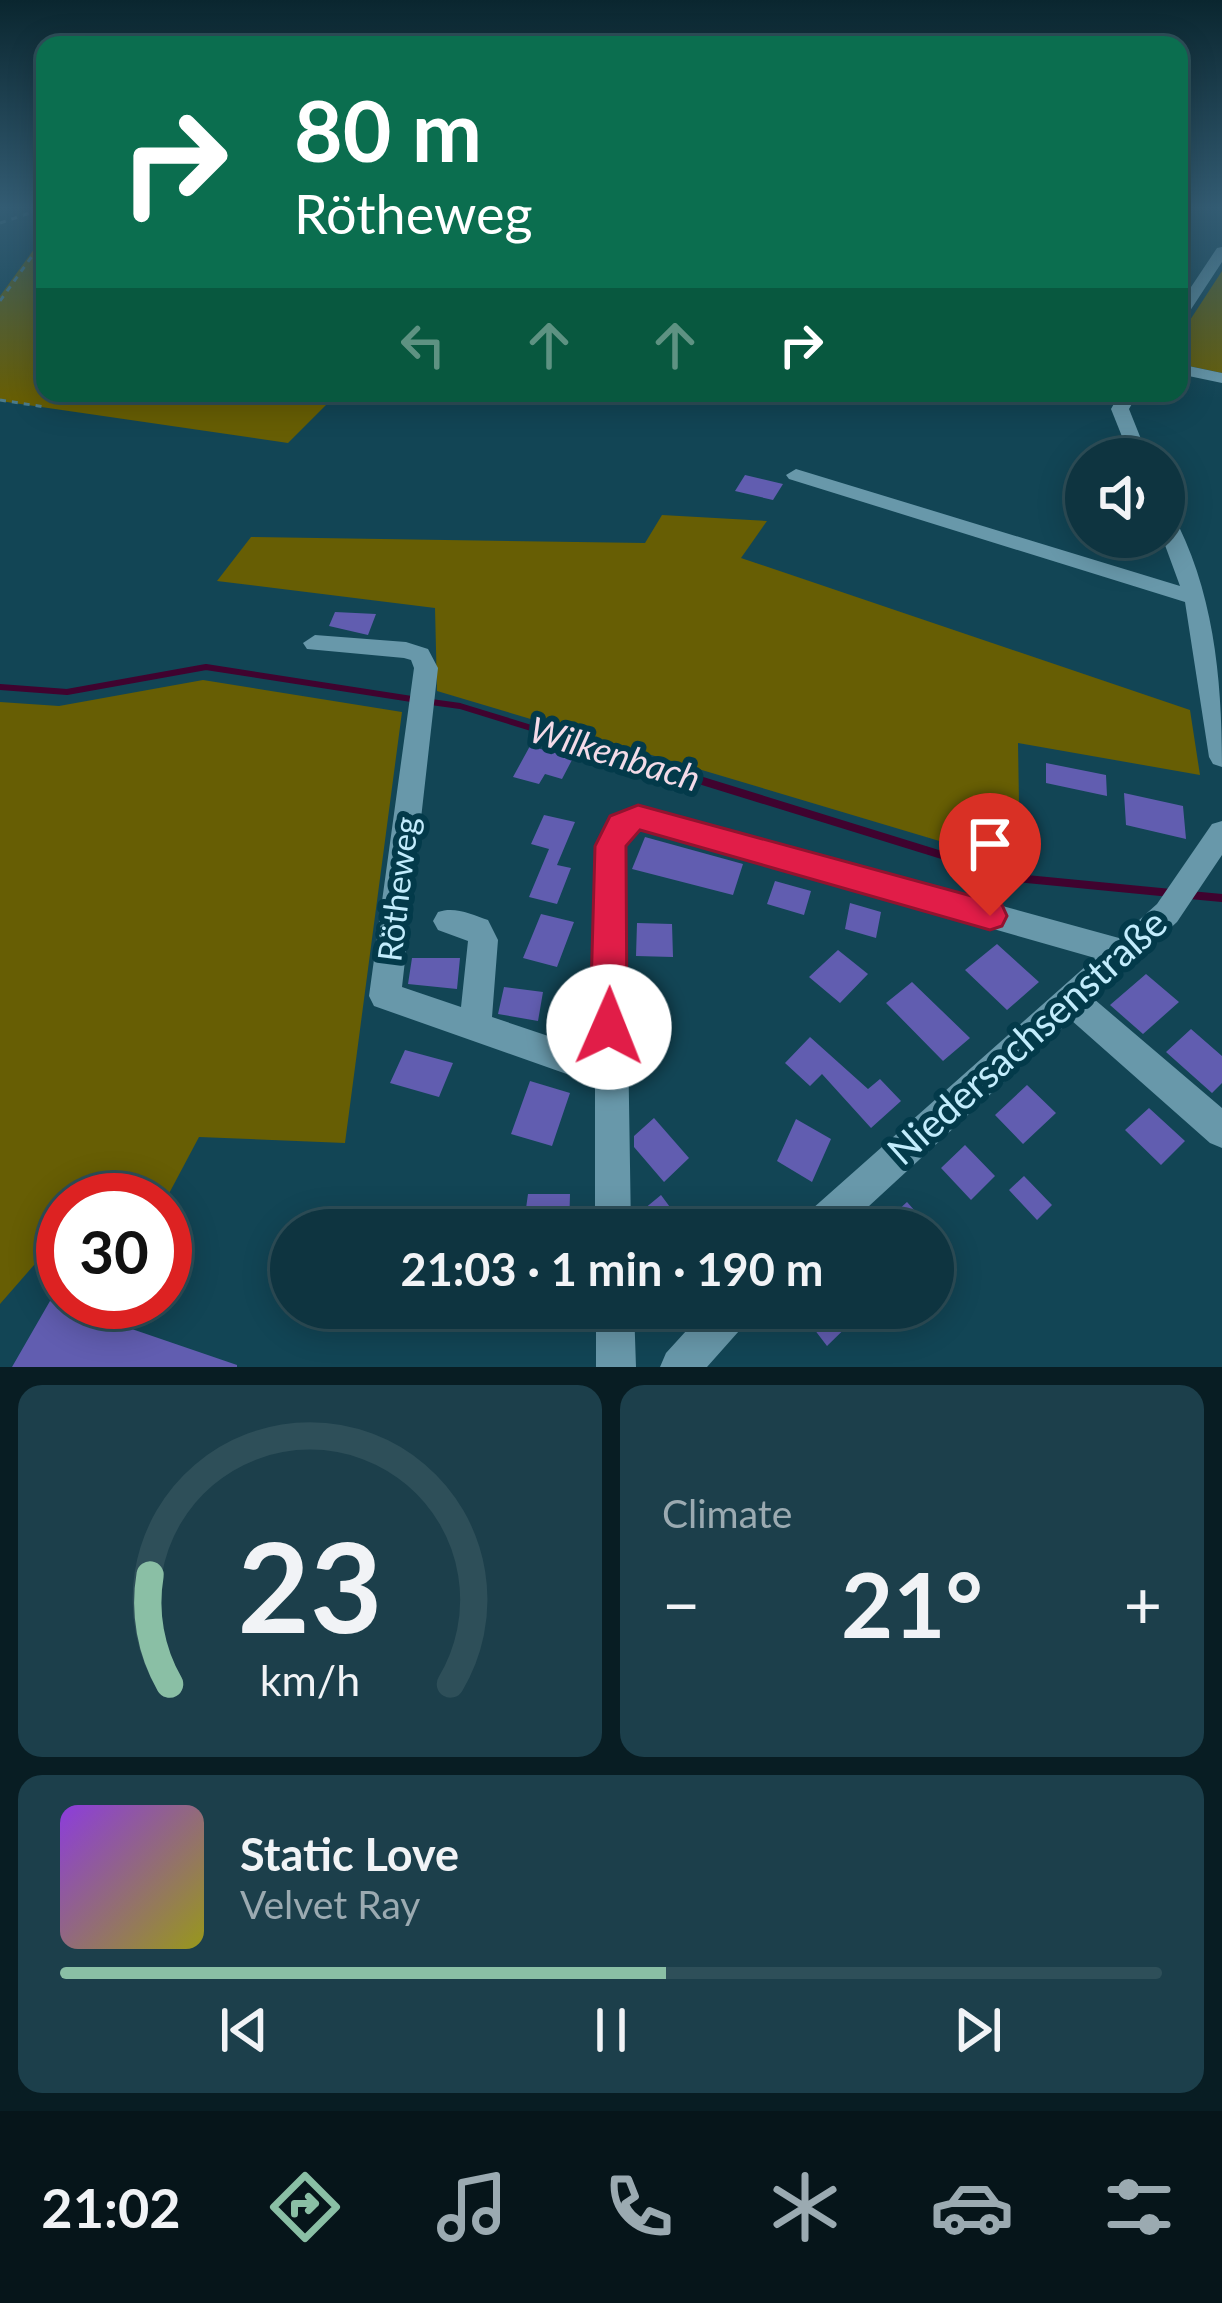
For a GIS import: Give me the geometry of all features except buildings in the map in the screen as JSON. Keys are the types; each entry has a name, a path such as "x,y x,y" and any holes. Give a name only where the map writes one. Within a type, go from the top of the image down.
{"street":[{"path":"1188,302 1208,272"},
{"path":"1188,371 1222,378"},
{"path":"1124,402 1120,409 1132,438"},
{"path":"796,475 1195,598"},
{"path":"1180,558 1195,598 1222,757"},
{"name":"Rötheweg","path":"315,643 406,650 421,656 426,668 385,996 608,1072"},
{"path":"612,1209 610,846 621,825 638,818 1122,952"},
{"name":"Niedersachsenstraße","path":"840,1209 1167,913 1222,832"},
{"path":"448,921 478,929 483,940 475,1027"},
{"path":"1073,1001 1222,1131"},
{"path":"615,1329 616,1367"},
{"path":"680,1367 714,1329"}],"path":[{"path":"0,301 21,272"},
{"path":"0,400 45,407"}],"shaded area":[{"path":"18,272 36,272 36,402 329,402 288,443 0,401 0,296"},
{"path":"1222,272 1222,373 1188,366 1188,323"},
{"path":"662,515 767,521 741,558 1190,710 1200,775 1018,743 1020,865 437,691 435,608 217,581 251,537 645,543"},
{"path":"203,680 402,712 345,1143 199,1137 180,1173 36,1173 36,1263 0,1304 0,702 59,706"}],"waterway":[{"name":"Wilkenbach","path":"0,687 67,692 206,667 418,700"},
{"name":"Wilkenbach","path":"431,702 460,706 580,743"},
{"name":"Wilkenbach","path":"570,740 1016,878 1171,893"},
{"name":"Wilkenbach","path":"1190,895 1222,898"}],"route":[{"path":"609,1027 610,846 621,825 638,818 990,916"}]}
